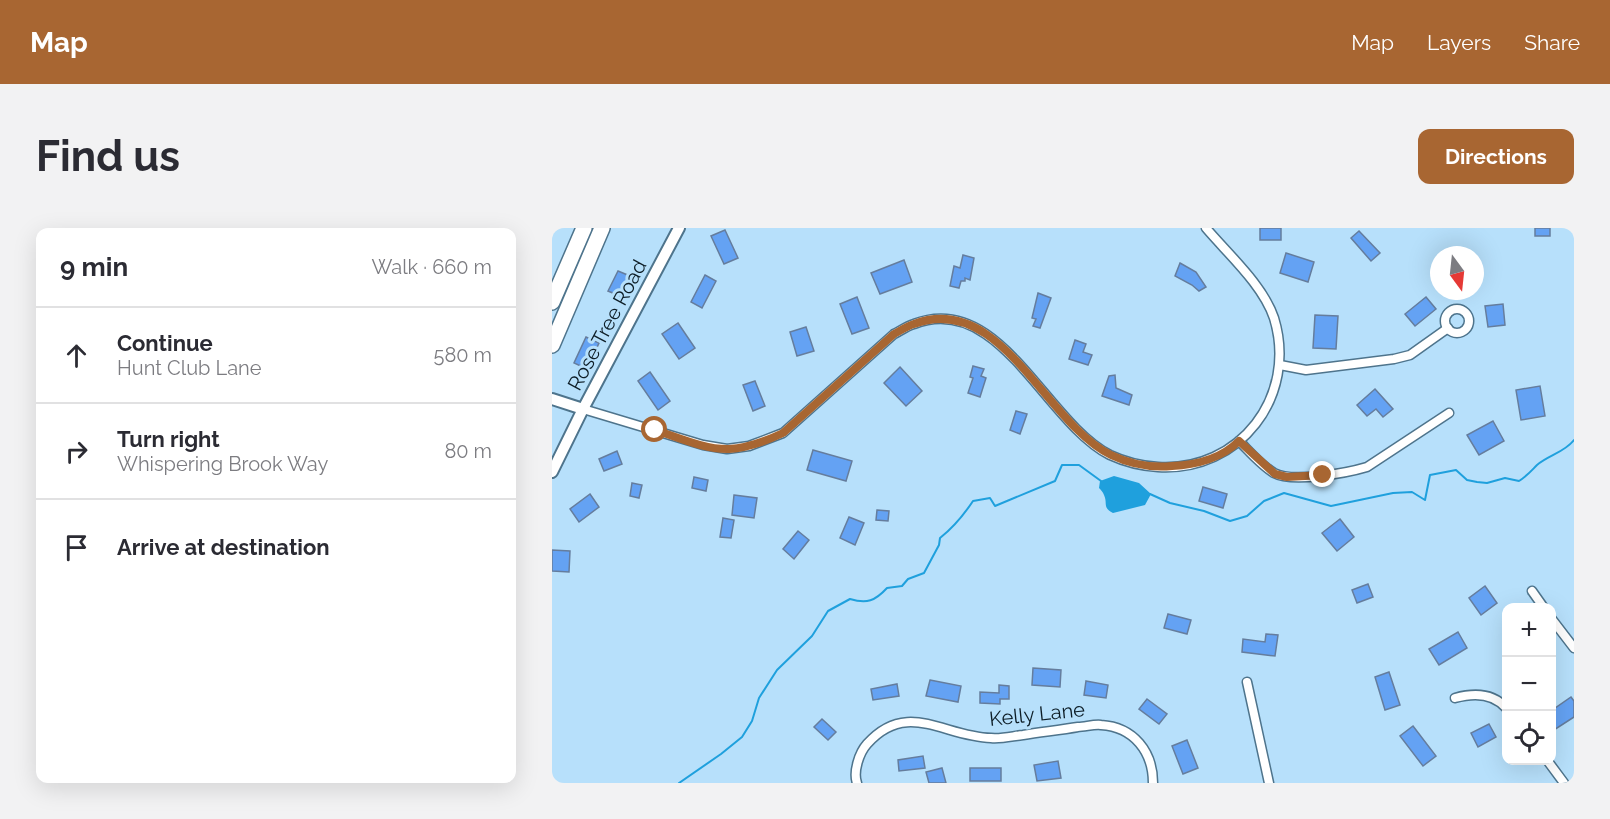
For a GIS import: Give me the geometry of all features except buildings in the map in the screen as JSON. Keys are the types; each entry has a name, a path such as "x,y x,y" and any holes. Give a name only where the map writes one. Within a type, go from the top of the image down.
{"highway":[{"path":"552,302 584,228"},
{"path":"552,345 602,228"}],"street":[{"name":"Rose Tree Road","path":"552,472 679,228"},
{"path":"552,399 703,445 727,449 749,446 783,433 894,334 914,323 938,319 962,321 980,329 999,342 1086,438 1109,454 1131,463 1159,467 1186,465 1214,458 1234,446 1253,428 1276,386 1280,365 1279,341 1274,317 1263,296 1206,228"},
{"path":"1280,365 1306,370 1394,359 1410,355 1448,328"},
{"path":"1239,441 1275,474 1287,477 1354,471 1367,467 1449,413"},
{"path":"1532,591 1540,603"},
{"path":"1556,625 1574,648"},
{"path":"1247,682 1269,783"},
{"path":"1455,698 1470,694 1486,695 1502,703"},
{"name":"Kelly Lane","path":"857,783 858,763 864,748 885,728 899,722 917,722 991,738 1100,724 1118,728 1136,739 1148,753 1153,770 1153,783"},
{"path":"1551,765 1564,783"}],"water":[{"path":"1114,476 1139,483 1151,494 1145,505 1113,513 1108,509 1104,494 1099,488 1100,481"}],"waterway":[{"path":"1150,494 1170,503 1204,511 1230,521 1247,516 1264,501 1284,493 1331,506 1393,493 1412,492 1425,500 1430,475 1456,470 1467,480 1477,482 1487,483 1505,478 1519,481 1537,465 1566,448 1574,440"},
{"path":"679,783 742,737 752,721 759,698 777,670 812,636 828,611 850,599 870,600 879,596 887,588 902,586 908,579 924,573 939,545 940,538 950,530 973,501 990,498 995,506 1055,481 1062,465 1079,465 1101,481"}],"route":[{"path":"655,430 703,445 727,449 765,441 783,433 894,334 914,323 938,319 962,321 980,329 999,342 1086,438 1109,454 1131,463 1159,467 1186,465 1214,458 1239,441 1275,474 1287,477 1323,475"}]}
